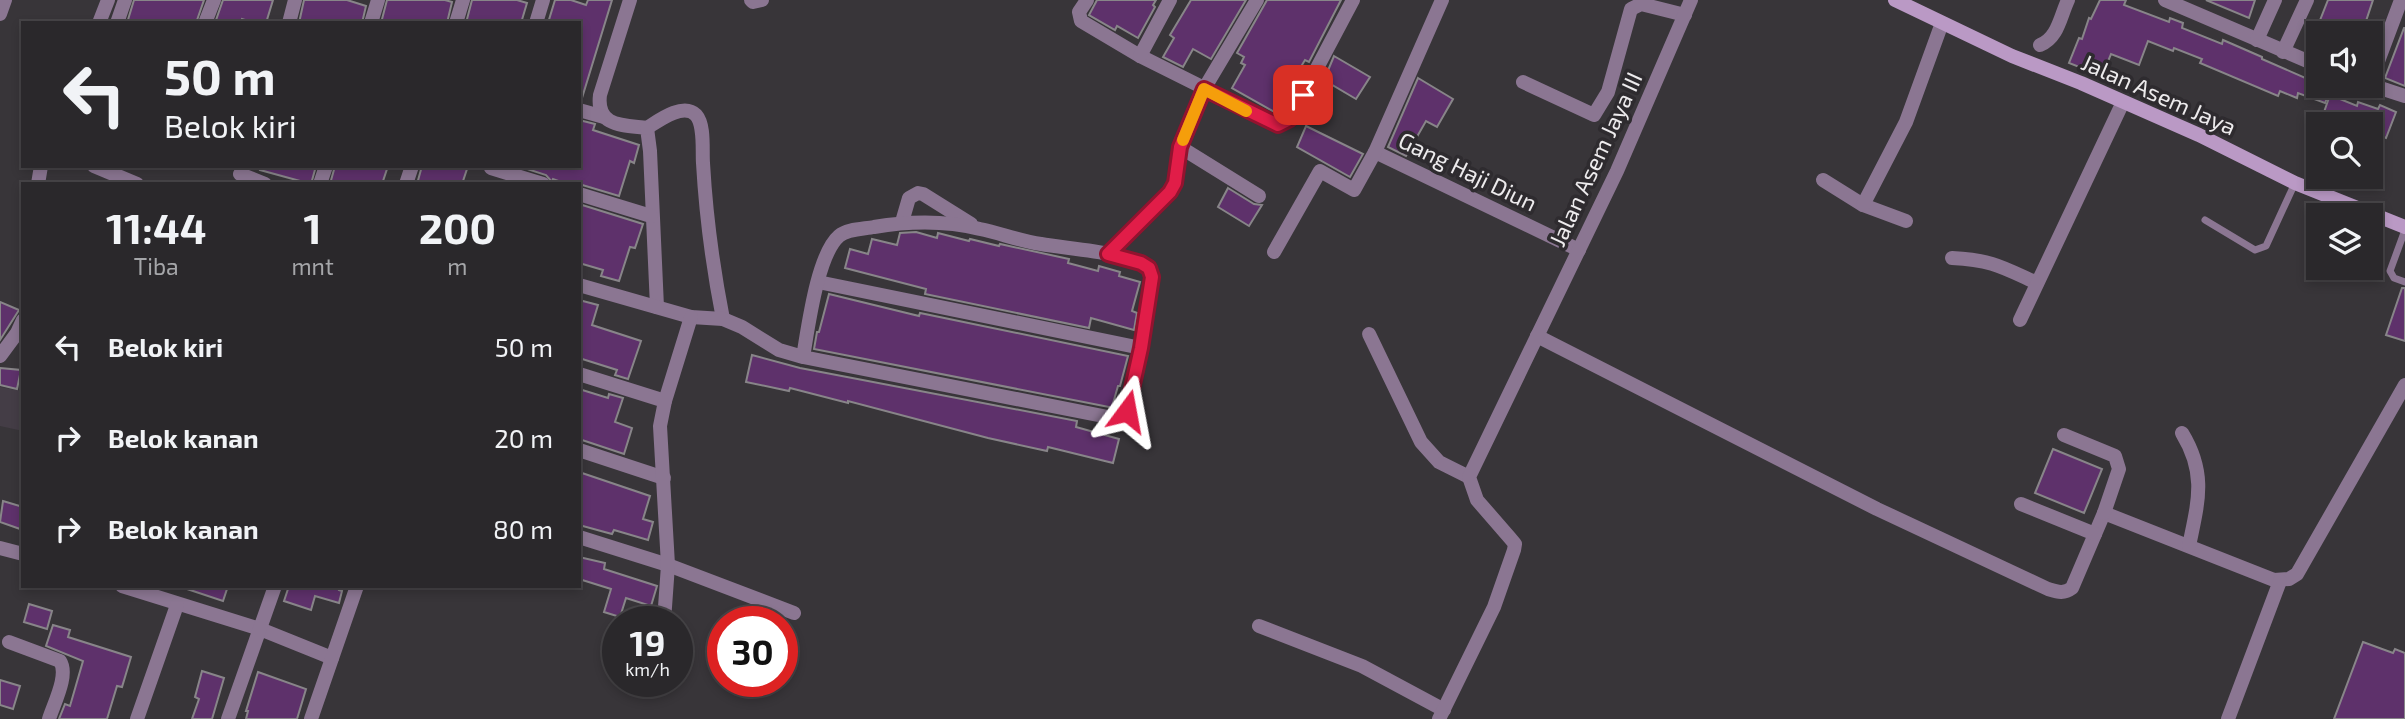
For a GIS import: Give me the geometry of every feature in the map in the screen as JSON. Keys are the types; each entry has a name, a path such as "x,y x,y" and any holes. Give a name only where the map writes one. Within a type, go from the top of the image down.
{"main road":[{"name":"Jalan Asem Jaya","path":"1895,0 2012,56 2042,66 2199,135 2295,183 2405,229"}],"street":[{"path":"0,14 5,0"},
{"path":"100,21 108,0"},
{"path":"118,21 125,0"},
{"path":"206,21 214,0"},
{"path":"290,21 295,0"},
{"path":"372,21 378,0"},
{"path":"457,21 463,0"},
{"path":"537,21 543,0"},
{"path":"604,117 599,107 600,95 630,0"},
{"path":"751,0 762,0"},
{"path":"1087,0 1079,12 1081,20 1140,57 1269,122 1283,124 1290,119 1353,0"},
{"path":"1140,57 1170,0"},
{"path":"1108,254 1170,192 1175,183 1180,147 1204,89 1257,0"},
{"path":"1274,252 1320,171 1354,190 1375,152 1442,0"},
{"name":"Jalan Asem Jaya III","path":"1469,477 1617,171 1691,0"},
{"path":"2040,45 2048,42 2054,35 2068,0"},
{"path":"2256,40 2274,0"},
{"path":"2283,52 2307,0"},
{"path":"2383,50 2401,0"},
{"path":"2173,2 2306,61"},
{"path":"1523,82 1594,115 1608,92 1631,9 1641,4 1685,15"},
{"path":"1863,205 1906,122 1942,23"},
{"path":"2383,88 2405,96"},
{"path":"2020,320 2123,102"},
{"path":"581,111 617,124 647,128 681,110 689,111 698,118 713,265 723,319"},
{"path":"647,128 657,307"},
{"path":"1180,147 1259,195"},
{"name":"Gang Haji Diun","path":"1375,152 1578,250"},
{"path":"99,168 132,182"},
{"path":"494,168 537,182"},
{"path":"240,175 259,182"},
{"path":"1824,180 1863,205 1906,221"},
{"path":"902,222 909,198 918,193 978,228"},
{"path":"581,195 651,216"},
{"path":"581,286 691,317 723,319 742,327 779,350 803,357 1108,418 1127,411 1152,283 1149,268 1141,263 1108,254 1031,242 978,228 942,223 902,222 840,234 828,253 818,282 803,357"},
{"path":"1952,258 1982,259 1999,264 2037,283"},
{"path":"818,282 1141,348"},
{"path":"665,606 667,565 660,426 691,317"},
{"path":"0,356 21,324"},
{"path":"1259,626 1362,666 1441,715 1494,607 1514,544 1477,500 1469,477 1438,462 1421,442 1369,334"},
{"path":"1537,335 1878,509 2048,589 2060,592 2067,592 2072,588 2104,513 2119,469 2115,456 2064,435"},
{"path":"581,375 665,401"},
{"path":"2104,513 2280,581 2297,574 2404,391"},
{"path":"2182,433 2197,464 2198,499 2189,546"},
{"path":"581,451 664,478"},
{"path":"2021,503 2095,534"},
{"path":"581,538 667,565 775,606"},
{"path":"0,548 21,553"},
{"path":"2228,719 2280,581"},
{"path":"128,588 260,629 332,658"},
{"path":"228,719 274,588"},
{"path":"311,719 356,588"},
{"path":"137,719 177,605"},
{"path":"9,642 60,660 63,665 63,673 48,719"}],"lane":[{"path":"2205,220 2255,250 2262,250 2295,183"},
{"path":"2405,229 2390,271 2394,278 2405,282"}],"shaded area":[{"path":"0,387 21,391 21,431 0,426"}],"building":[{"path":"134,0 204,0 197,21 128,21"},
{"path":"223,0 273,0 267,21 216,21"},
{"path":"304,0 347,0 366,6 362,21 299,21"},
{"path":"387,0 452,2 447,21 382,21"},
{"path":"472,0 517,0 527,3 522,21 467,21"},
{"path":"555,0 571,0 586,5 588,0 612,0 582,98 581,21 549,21"},
{"path":"1097,0 1156,0 1138,38 1117,26 1115,30 1089,15"},
{"path":"1191,0 1246,0 1211,59 1193,49 1183,67 1163,57 1174,38 1170,35"},
{"path":"1267,0 1341,0 1309,62 1305,60 1288,88 1293,91 1278,114 1232,88 1245,65 1241,63 1244,57 1237,53"},
{"path":"2100,0 2126,0 2124,5 2169,22 2170,18 2183,23 2182,28 2222,44 2223,40 2306,78 2306,96 2298,93 2297,98 2280,91 2278,96 2200,63 2202,59 2148,41 2139,65 2111,54 2102,76 2069,63 2079,38 2082,39 2089,18 2091,19"},
{"path":"2206,0 2255,0 2249,18"},
{"path":"2328,0 2373,0 2366,21 2320,21"},
{"path":"2405,28 2405,86 2385,78"},
{"path":"1334,56 1370,77 1356,99 1324,80"},
{"path":"1418,78 1453,99 1437,127 1426,121 1406,156 1388,147"},
{"path":"2312,98 2327,98 2325,103"},
{"path":"2329,98 2337,98 2357,106 2358,102 2378,109 2380,105 2396,112 2386,138 2383,137 2383,112 2324,112"},
{"path":"581,120 595,124 593,130 639,145 634,163 630,161 619,196 581,185 581,182 553,179 552,182 546,175 524,168 581,168"},
{"path":"1306,126 1363,154 1350,177 1297,147"},
{"path":"260,168 315,168 312,182"},
{"path":"334,168 387,168 383,182 331,182"},
{"path":"421,168 467,168 463,182 418,182"},
{"path":"1228,188 1254,204 1262,205 1249,226 1218,207"},
{"path":"581,205 643,224 635,248 630,247 619,281 601,276 603,270 581,264"},
{"path":"916,232 937,238 938,233 969,241 1000,244 1069,259 1068,263 1098,271 1099,266 1120,272 1119,276 1140,282 1132,311 1137,313 1134,330 1091,318 1089,328 925,294 926,289 845,268 850,249 868,254 872,239 897,245 900,233"},
{"path":"2402,288 2405,288 2405,341 2386,335"},
{"path":"829,294 919,316 920,313 1128,356 1120,386 1112,407 1109,407 814,349"},
{"path":"581,301 598,305 592,325 641,341 628,379 615,375 617,370 581,359"},
{"path":"0,302 19,310 0,340"},
{"path":"752,355 800,368 1077,421 1076,427 1119,439 1113,463 1048,447 1047,451 988,438 790,388 789,391 746,382"},
{"path":"0,368 21,370 17,389 0,385"},
{"path":"581,390 608,398 609,394 623,398 615,422 632,428 624,454 581,440"},
{"path":"2053,449 2102,469 2084,513 2035,493"},
{"path":"581,473 650,496 643,519 653,522 648,540 614,530 612,534 581,526"},
{"path":"3,501 21,506 21,529 0,522"},
{"path":"581,557 605,563 604,569 657,586 651,606 626,598 623,606 606,606 611,589 581,580"},
{"path":"187,588 227,588 223,601"},
{"path":"288,588 340,588 342,591 339,603 315,596 311,610 284,601"},
{"path":"29,604 52,611 47,629 24,622"},
{"path":"53,625 70,630 68,637 131,657 122,687 117,686 107,719 59,719 65,704 70,706 83,661 46,646"},
{"path":"2363,642 2393,653 2395,649 2405,653 2405,719 2334,719"},
{"path":"202,671 224,678 212,719 192,719 199,699 195,697"},
{"path":"258,672 306,689 297,719 246,719"},
{"path":"0,680 20,686 13,709 0,705"}],"slow traffic":[{"path":"1183,140 1204,89 1246,111"}],"route":[{"path":"1127,411 1141,348 1152,277 1149,268 1141,263 1108,254 1170,192 1175,183 1180,147 1204,89 1278,125 1290,119 1303,95"}]}
